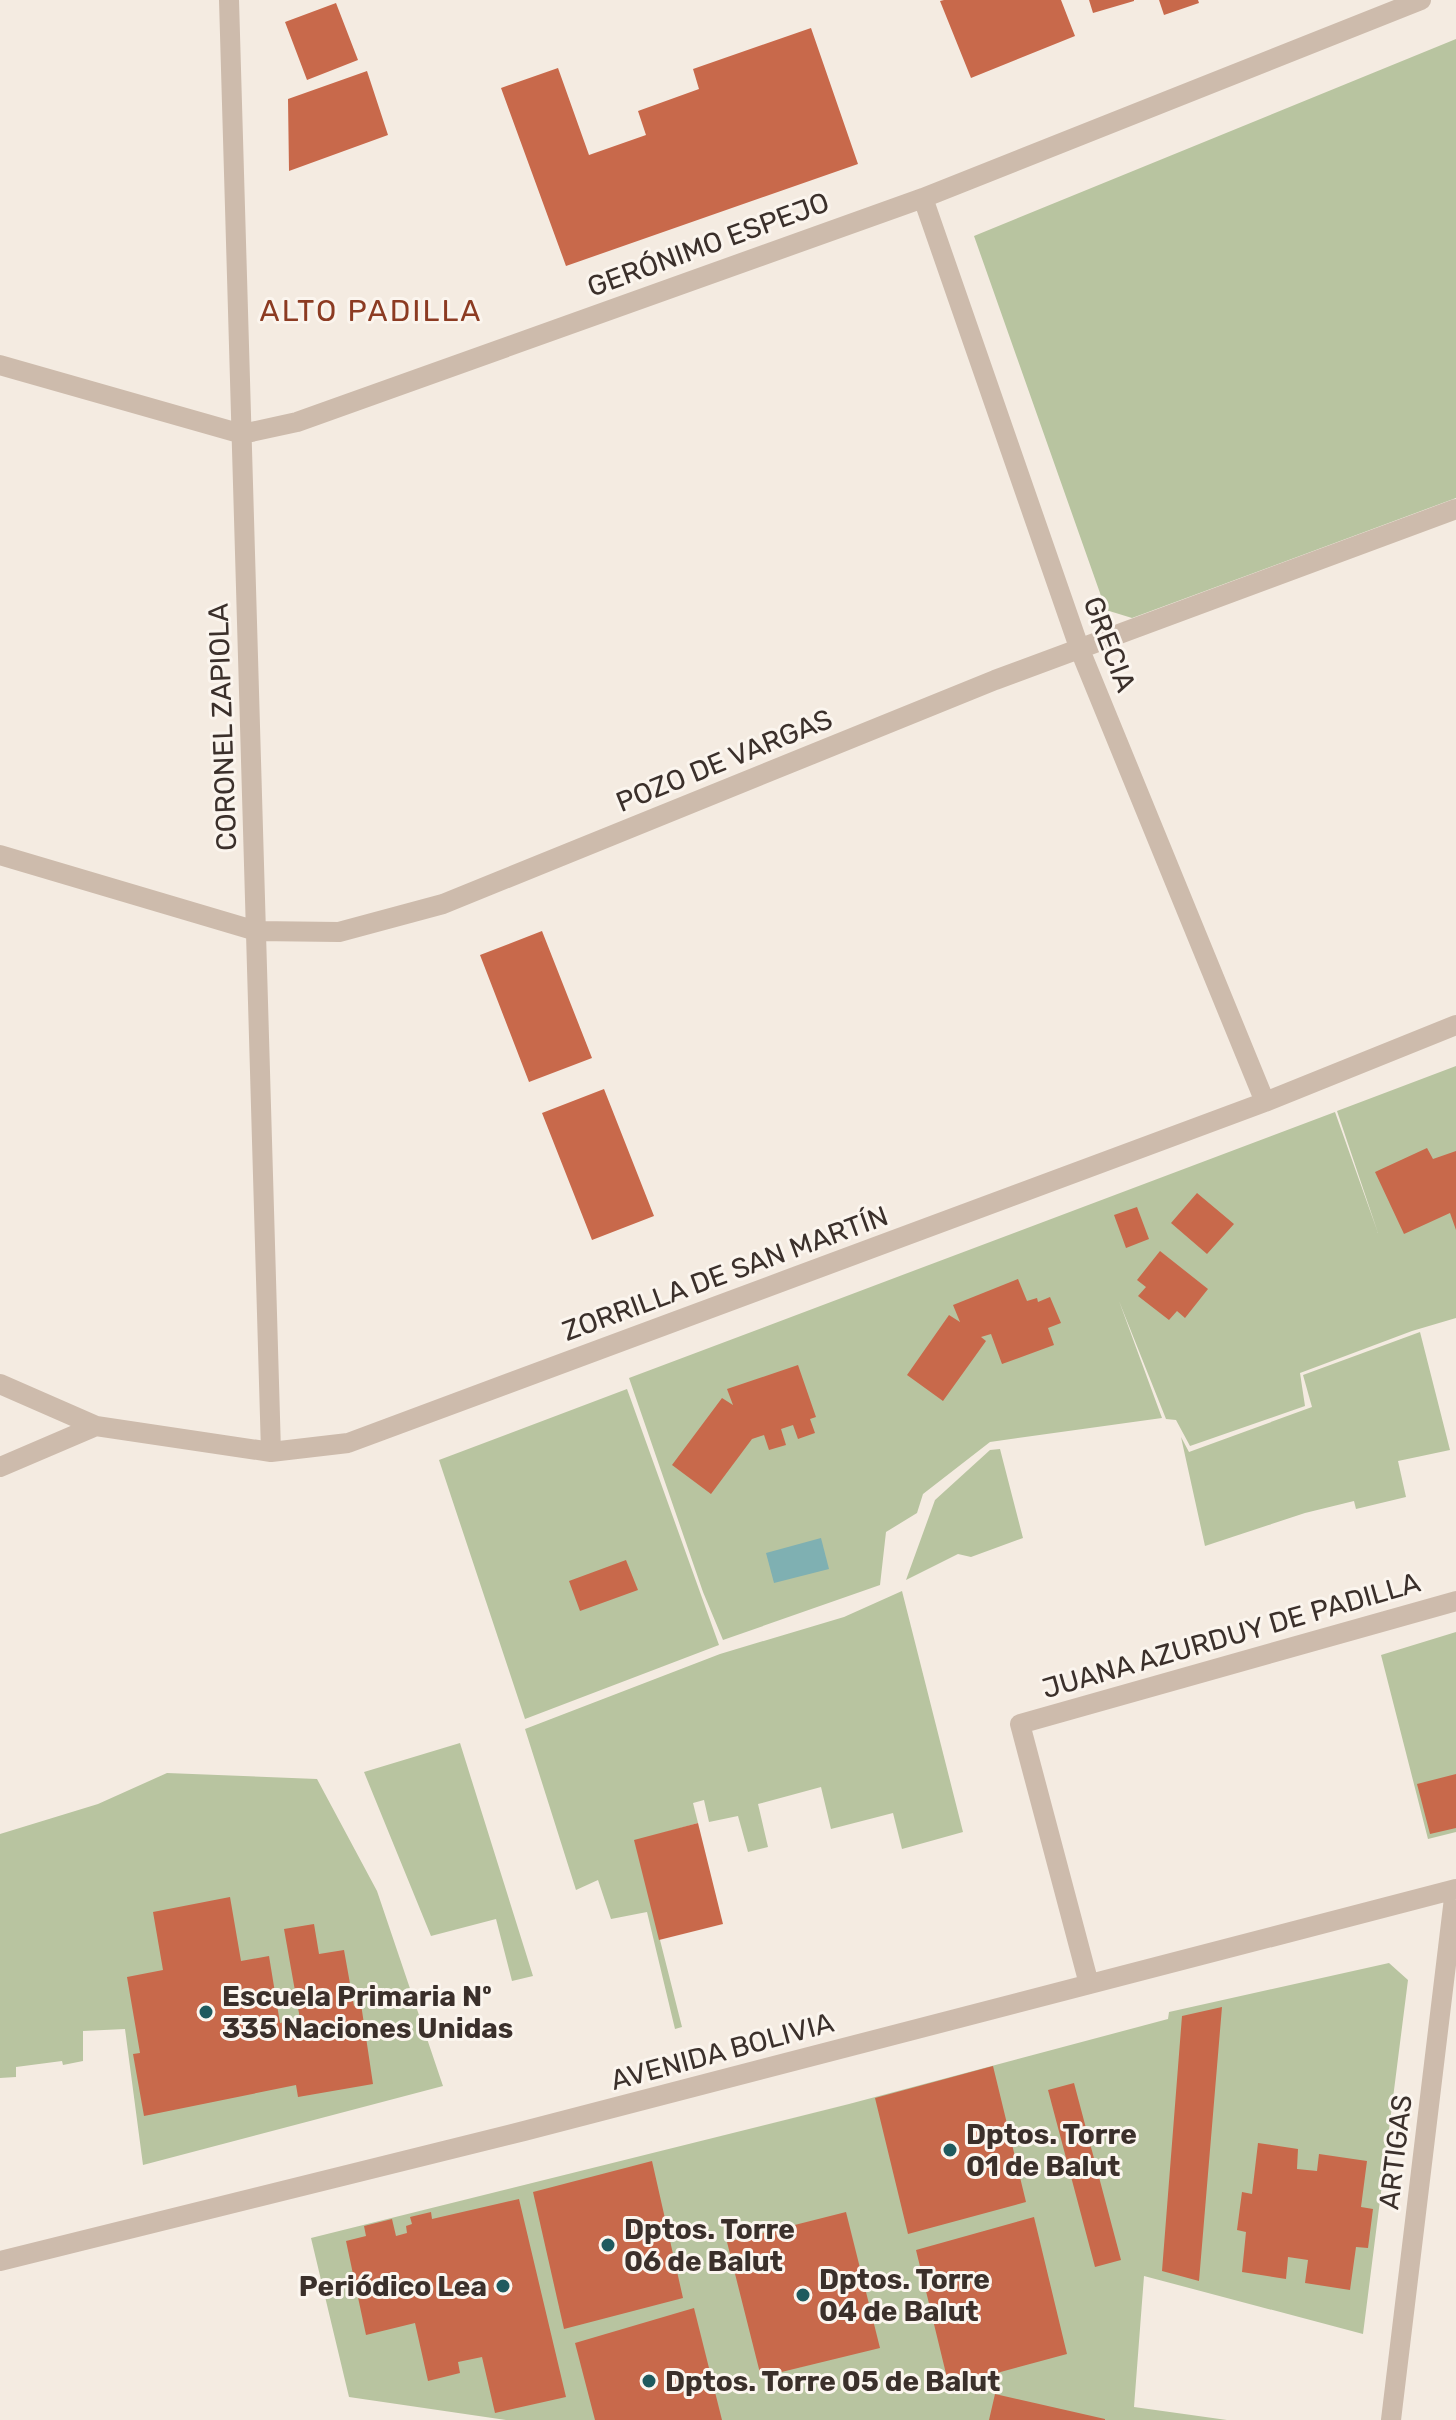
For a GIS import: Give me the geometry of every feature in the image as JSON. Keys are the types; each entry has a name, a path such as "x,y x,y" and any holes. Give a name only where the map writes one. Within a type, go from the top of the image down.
{"street":[{"name":"CORONEL ZAPIOLA","path":"229,0 271,1452"},
{"name":"GERÓNIMO ESPEJO","path":"0,365 242,434 297,422 923,198 1421,0"},
{"name":"GRECIA","path":"923,198 1080,650 1265,1102"},
{"name":"POZO DE VARGAS","path":"0,855 256,931 339,932 443,904 981,686 1456,509"},
{"name":"ZORRILLA DE SAN MARTÍN","path":"0,1384 96,1426 271,1452 348,1443 1265,1102 1456,1025"},
{"path":"0,1467 96,1426"},
{"name":"JUANA AZURDUY DE PADILLA","path":"1089,1984 1020,1724 1456,1601"},
{"name":"AVENIDA BOLIVIA","path":"0,2261 524,2131 1455,1890"},
{"name":"ARTIGAS","path":"1391,2420 1455,1890"}],"green space":[{"path":"1456,39 1456,498 1132,618 1106,610 974,236"},
{"path":"1456,1066 1456,1318 1300,1373 1305,1406 1190,1446 1176,1420 1166,1419 1119,1301 1162,1418 990,1442 923,1494 917,1513 886,1532 880,1585 723,1640 703,1592 629,1378 1335,1112 1378,1233 1337,1111"},
{"path":"1420,1332 1450,1450 1398,1461 1406,1497 1356,1509 1354,1501 1305,1513 1205,1546 1181,1437 1189,1452 1312,1407 1303,1375"},
{"path":"627,1389 719,1645 525,1719 439,1460"},
{"path":"1000,1449 1023,1538 971,1557 958,1554 906,1580 935,1500 990,1450"},
{"path":"902,1591 963,1832 902,1849 893,1813 831,1829 821,1787 758,1804 768,1847 748,1852 738,1816 709,1822 704,1800 693,1803 698,1823 635,1841 682,2027 675,2029 647,1912 611,1919 598,1880 576,1890 525,1729 720,1654 844,1617"},
{"path":"1456,1632 1456,1832 1428,1839 1381,1655"},
{"path":"460,1743 533,1976 512,1981 496,1919 431,1936 364,1772"},
{"path":"167,1773 317,1779 377,1891 443,2086 143,2165 125,2029 83,2031 83,2061 16,2067 16,2077 0,2078 0,1834 98,1804"},
{"path":"1389,1963 1408,1980 1363,2334 1144,2276 1134,2407 1227,2420 506,2420 349,2397 311,2238 849,2104 1168,2019 1169,2012"}],"water":[{"path":"821,1538 829,1569 774,1583 766,1553"}],"building":[{"path":"1061,0 1075,36 971,78 940,1"},
{"path":"1089,0 1134,0 1134,1 1093,13"},
{"path":"1159,0 1198,0 1199,3 1164,15"},
{"path":"336,3 358,60 307,80 285,22"},
{"path":"811,28 858,164 566,266 501,88 558,68 589,155 646,135 638,111 699,89 693,69"},
{"path":"367,71 388,135 289,171 288,99"},
{"path":"542,931 592,1058 529,1082 480,955"},
{"path":"604,1089 654,1216 592,1240 542,1113"},
{"path":"1427,1148 1433,1159 1456,1151 1456,1230 1450,1213 1404,1234 1375,1172"},
{"path":"1197,1193 1234,1224 1207,1254 1171,1223"},
{"path":"1137,1207 1149,1239 1126,1248 1114,1215"},
{"path":"1160,1251 1208,1289 1185,1318 1177,1311 1169,1320 1138,1296 1146,1287 1137,1280"},
{"path":"1018,1279 1027,1301 1037,1298 1038,1302 1050,1297 1061,1323 1048,1328 1054,1345 1002,1364 991,1334 981,1337 986,1341 943,1401 907,1375 949,1315 960,1322 953,1305"},
{"path":"798,1365 816,1417 810,1419 815,1433 798,1439 793,1425 781,1429 786,1445 769,1450 764,1435 752,1439 711,1494 672,1465 722,1398 733,1405 727,1389"},
{"path":"626,1560 638,1590 580,1611 569,1581"},
{"path":"1456,1774 1456,1828 1430,1834 1417,1784"},
{"path":"698,1823 723,1924 659,1940 634,1840"},
{"name":"Escuela Primaria Nº 335 Naciones Unidas","path":"230,1897 241,1961 269,1956 280,2023 300,2019 284,1929 314,1924 319,1954 344,1950 354,2006 361,2004 373,2084 298,2097 296,2085 144,2116 133,2054 140,2053 127,1977 163,1970 153,1912"},
{"path":"1222,2007 1199,2281 1162,2271 1182,2016"},
{"name":"Dptos. Torre 01 de Balut","path":"993,2066 1026,2202 908,2234 875,2098"},
{"path":"1074,2083 1121,2260 1095,2267 1048,2090"},
{"path":"1258,2143 1298,2149 1297,2169 1317,2171 1319,2154 1367,2161 1361,2207 1373,2209 1368,2248 1356,2247 1350,2290 1305,2283 1308,2260 1288,2257 1286,2279 1242,2272 1246,2232 1237,2230 1242,2192 1252,2194"},
{"name":"Dptos. Torre 06 de Balut","path":"652,2161 683,2298 564,2329 533,2192"},
{"path":"519,2199 566,2397 495,2413 482,2357 458,2362 460,2373 428,2381 415,2323 366,2335 346,2241 366,2236 364,2226 392,2219 396,2236 407,2233 406,2226 412,2224 410,2217 431,2212 432,2219"},
{"name":"Dptos. Torre 04 de Balut","path":"846,2212 880,2348 761,2377 727,2242"},
{"path":"1034,2217 1067,2354 949,2386 916,2250"},
{"name":"Dptos. Torre 05 de Balut","path":"694,2308 722,2420 595,2420 575,2343"},
{"path":"995,2394 1105,2419 1105,2420 989,2420"}],"place":[{"name":"Escuela Primaria Nº 335 Naciones Unidas","path":"206,2012"},
{"name":"Dptos. Torre 01 de Balut","path":"950,2150"},
{"name":"Dptos. Torre 06 de Balut","path":"608,2245"},
{"name":"Periódico Lea","path":"503,2286"},
{"name":"Dptos. Torre 04 de Balut","path":"803,2295"},
{"name":"Dptos. Torre 05 de Balut","path":"649,2381"}],"district":[{"name":"ALTO PADILLA","path":"371,311"}]}
